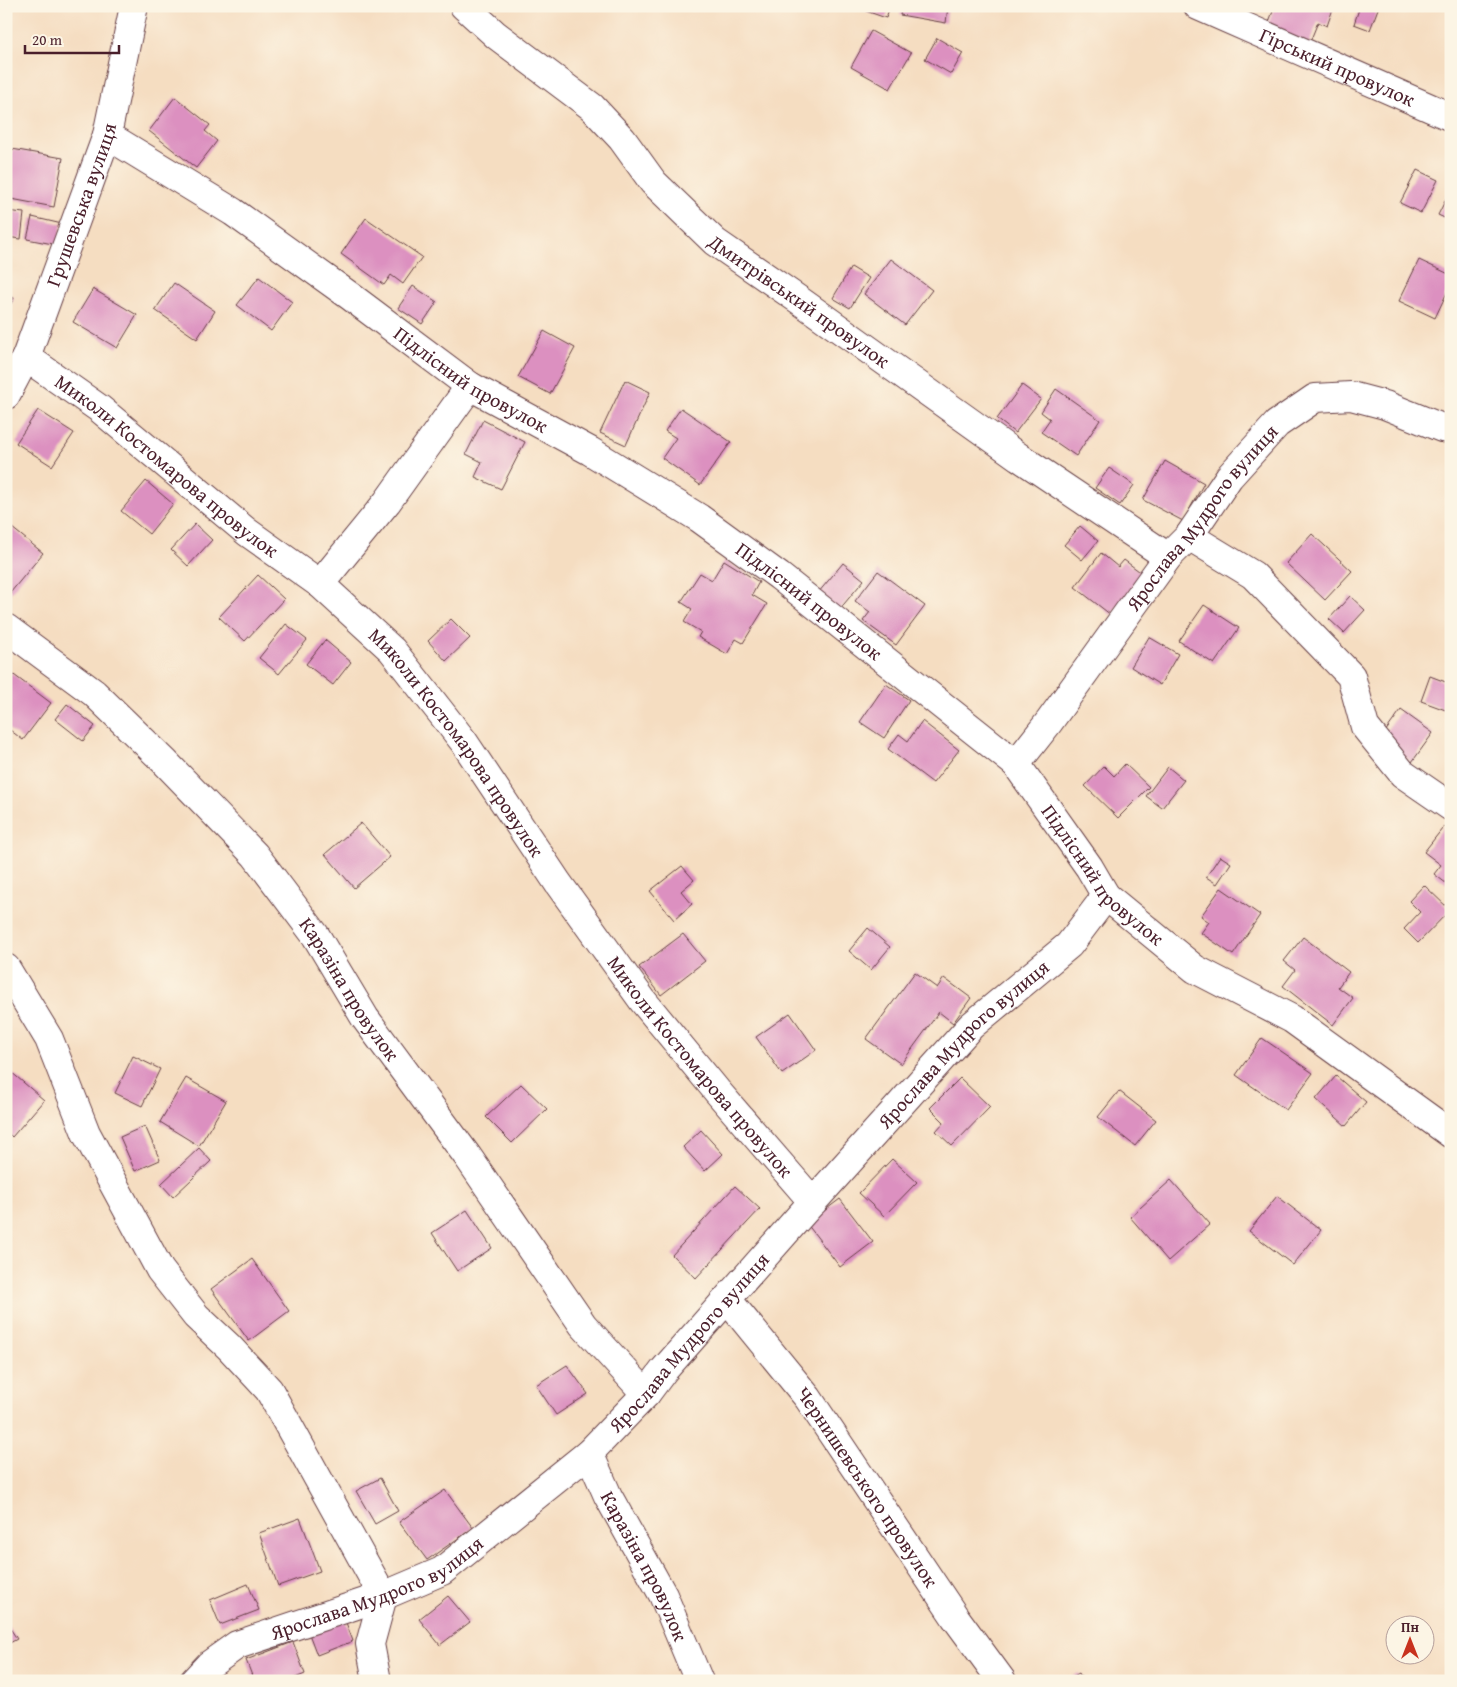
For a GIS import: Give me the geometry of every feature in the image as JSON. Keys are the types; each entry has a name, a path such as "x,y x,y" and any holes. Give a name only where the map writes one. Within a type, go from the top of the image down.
{"street":[{"name":"Грушевська вулиця","path":"6,395 26,357 107,135 134,6"},
{"name":"Дмитрівський провулок","path":"464,6 496,35 592,107 622,139 653,182 715,242 1019,457 1168,557"},
{"name":"Гірський провулок","path":"1198,6 1450,113"},
{"name":"Підлісний провулок","path":"107,135 233,212 350,296 470,386 590,451 699,518 779,576 1016,764 1089,867 1106,896 1195,969 1292,1019 1451,1134"},
{"name":"Миколи Костомарова провулок","path":"26,357 100,409 247,532 320,584 392,650 464,742 558,883 643,1001 813,1202"},
{"path":"320,584 387,502 470,386"},
{"name":"Ярослава Мудрого вулиця","path":"1016,764 1049,722 1168,557 1188,536 1228,477 1277,424 1315,398 1351,396 1385,406 1442,428 1451,429"},
{"path":"1188,536 1260,582 1350,676 1365,727 1403,774 1451,807"},
{"name":"Каразіна провулок","path":"6,628 94,693 164,761 255,855 316,936 365,1018 468,1158 582,1325 646,1394"},
{"name":"Ярослава Мудрого вулиця","path":"194,1681 209,1665 237,1645 382,1596 442,1571 589,1453 646,1394 664,1370 971,1026 1068,945 1106,896"},
{"path":"6,968 49,1039 86,1133 160,1270 196,1316 229,1347 269,1390 382,1596 370,1644 377,1681"},
{"name":"Чернишевського провулок","path":"727,1299 808,1398 955,1617 1002,1681"},
{"name":"Каразіна провулок","path":"589,1453 608,1496 662,1595 699,1681"}],"building":[{"path":"867,6 890,6 886,18 866,11"},
{"path":"902,6 948,6 946,23 900,15"},
{"path":"1275,6 1334,6 1327,26 1318,22 1309,44 1267,27"},
{"path":"1360,6 1379,6 1370,30 1354,24"},
{"path":"871,31 911,53 890,89 851,67"},
{"path":"937,38 963,53 951,74 925,59"},
{"path":"175,97 210,125 205,131 217,141 196,168 149,131"},
{"path":"12,149 63,158 54,207 6,198 6,181"},
{"path":"1417,170 1438,180 1421,213 1400,203"},
{"path":"1451,189 1451,221 1438,215"},
{"path":"6,211 24,213 21,239 6,237"},
{"path":"32,217 62,224 58,245 27,239"},
{"path":"366,218 422,257 403,284 391,275 384,285 341,254"},
{"path":"891,259 932,290 905,325 864,294"},
{"path":"1419,260 1451,275 1451,284 1435,318 1399,301"},
{"path":"851,267 869,278 850,308 833,298"},
{"path":"259,277 292,302 271,331 237,305"},
{"path":"174,283 215,311 197,339 155,310"},
{"path":"413,286 437,302 422,324 398,308"},
{"path":"93,289 137,315 117,348 73,322"},
{"path":"6,293 14,298 6,312"},
{"path":"544,331 575,348 550,394 518,377"},
{"path":"625,380 650,392 626,445 600,433"},
{"path":"1022,385 1041,399 1015,433 997,419"},
{"path":"1056,389 1100,420 1076,456 1041,432 1050,419 1041,412"},
{"path":"681,408 731,442 700,485 662,458 676,438 665,431"},
{"path":"38,410 74,433 52,466 16,443"},
{"path":"483,420 525,442 501,489 475,477 482,462 466,454"},
{"path":"1165,461 1204,483 1183,521 1143,500"},
{"path":"1109,468 1134,485 1120,505 1095,488"},
{"path":"146,481 173,504 149,534 121,511"},
{"path":"6,523 43,553 6,598"},
{"path":"195,524 212,540 188,566 171,550"},
{"path":"1080,526 1098,541 1082,560 1064,545"},
{"path":"1312,534 1352,571 1325,600 1286,563"},
{"path":"1101,553 1118,567 1124,560 1143,574 1111,615 1075,587"},
{"path":"724,560 759,582 752,595 767,604 743,643 736,639 727,654 698,637 701,632 684,622 692,609 681,602 700,573 712,580"},
{"path":"843,563 864,580 839,610 818,593"},
{"path":"878,571 925,606 896,645 863,621 870,612 855,601"},
{"path":"258,575 284,599 245,641 219,617"},
{"path":"1350,596 1365,610 1344,633 1329,619"},
{"path":"1204,605 1239,628 1214,664 1179,641"},
{"path":"451,619 470,638 446,661 428,641"},
{"path":"286,624 307,640 279,674 259,658"},
{"path":"1149,637 1178,654 1160,685 1131,667"},
{"path":"325,640 351,662 333,685 306,664"},
{"path":"6,669 51,703 23,740 6,727"},
{"path":"1430,676 1451,684 1451,712 1421,701"},
{"path":"886,684 909,700 884,738 860,722"},
{"path":"67,704 95,726 83,741 55,719"},
{"path":"1401,710 1433,733 1412,762 1380,739"},
{"path":"922,721 959,750 933,783 888,749 899,734 908,741"},
{"path":"1125,764 1149,787 1118,818 1085,786 1104,766 1114,776"},
{"path":"1168,767 1184,780 1162,808 1146,796"},
{"path":"361,823 390,857 354,888 325,854"},
{"path":"1446,824 1451,827 1451,887 1434,874 1441,865 1424,852"},
{"path":"1220,856 1231,863 1217,884 1206,877"},
{"path":"682,866 694,880 681,891 692,904 674,920 650,891"},
{"path":"1424,885 1450,910 1418,943 1404,929 1420,912 1409,901"},
{"path":"1221,888 1260,915 1233,955 1201,933 1209,922 1201,916"},
{"path":"868,928 890,947 871,970 849,951"},
{"path":"683,934 705,961 661,995 639,967"},
{"path":"1303,937 1349,972 1338,987 1353,998 1333,1025 1283,986 1295,970 1284,961"},
{"path":"915,972 937,988 944,978 971,998 953,1023 939,1012 901,1064 866,1039"},
{"path":"790,1013 816,1050 782,1074 756,1037"},
{"path":"1262,1038 1313,1073 1286,1110 1236,1075"},
{"path":"133,1056 160,1069 142,1106 115,1093"},
{"path":"10,1071 44,1100 12,1137 6,1131 6,1075"},
{"path":"1336,1076 1366,1102 1346,1126 1316,1099"},
{"path":"186,1078 226,1101 199,1146 160,1122"},
{"path":"960,1078 990,1107 952,1146 936,1131 944,1122 930,1108"},
{"path":"521,1084 547,1109 512,1143 486,1117"},
{"path":"1119,1091 1156,1120 1135,1146 1098,1117"},
{"path":"145,1126 160,1160 135,1171 120,1137"},
{"path":"701,1130 723,1154 705,1171 683,1147"},
{"path":"199,1148 211,1161 173,1197 161,1184"},
{"path":"892,1159 917,1182 884,1216 859,1193"},
{"path":"1171,1180 1210,1224 1168,1261 1130,1217"},
{"path":"735,1186 760,1209 696,1278 672,1255"},
{"path":"1277,1196 1321,1230 1293,1265 1249,1231"},
{"path":"840,1199 873,1242 840,1267 807,1224"},
{"path":"467,1210 492,1248 457,1271 432,1233"},
{"path":"252,1259 289,1311 249,1341 211,1289"},
{"path":"567,1365 588,1394 556,1415 536,1385"},
{"path":"380,1478 398,1511 375,1524 356,1491"},
{"path":"445,1490 473,1528 427,1560 399,1522"},
{"path":"300,1518 320,1571 278,1586 259,1533"},
{"path":"248,1584 259,1610 220,1625 210,1600"},
{"path":"448,1596 470,1622 440,1645 419,1619"},
{"path":"345,1620 353,1641 317,1655 309,1634"},
{"path":"6,1622 17,1639 6,1645"},
{"path":"293,1642 305,1674 288,1681 254,1681 246,1660"},
{"path":"1079,1673 1083,1681 1065,1681"}]}
